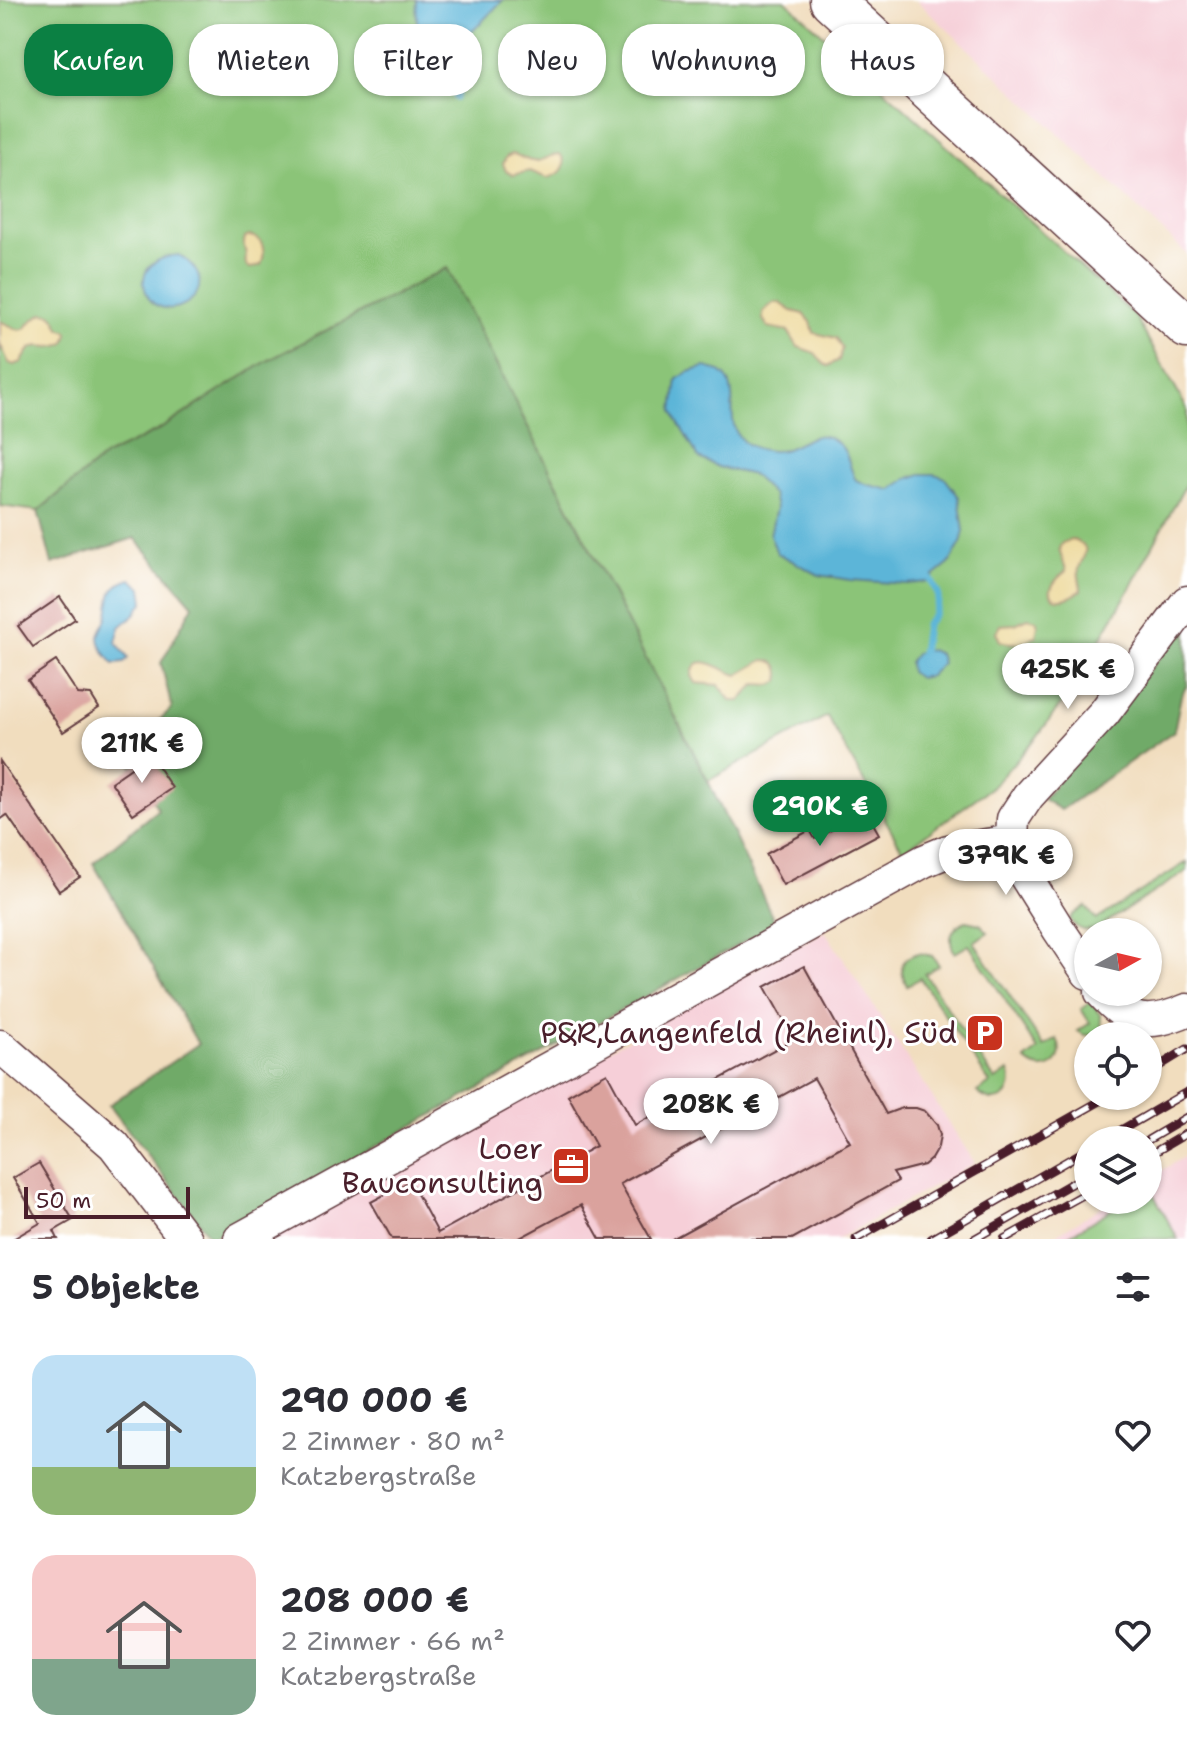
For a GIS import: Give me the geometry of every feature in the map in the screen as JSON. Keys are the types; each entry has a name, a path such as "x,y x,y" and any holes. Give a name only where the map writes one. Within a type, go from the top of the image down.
{"main road":[{"path":"831,0 1187,327"}],"street":[{"path":"1074,952 1016,861 1012,841 1013,819 1028,796 1104,713 1187,602"},
{"path":"240,1239 924,861 948,851 1012,841"},
{"path":"1113,1006 1139,1020 1159,1020 1187,1010"},
{"path":"0,1046 114,1145 186,1239"}],"shaded area":[{"path":"916,0 1187,0 1187,254 944,24"},
{"path":"825,931 975,1163 838,1239 265,1239"},
{"path":"1187,1155 1187,1239 1049,1239 1090,1214 1162,1214 1162,1170"}],"green space":[{"path":"0,0 785,0 821,33 821,96 891,96 1135,316 1187,409 1187,482 1070,692 1036,738 993,786 903,851 827,716 708,781 447,268 267,361 157,431 105,456 38,511 0,506"},
{"path":"447,268 708,781 776,924 211,1238 109,1105 198,1044 93,863 158,809 125,754 172,708 161,663 193,605 135,538 52,564 38,511 105,456 157,431 267,361"},
{"path":"1187,624 1187,685 1181,696 1174,731 1061,810 1043,799"},
{"path":"1187,862 1187,871 1113,918 1099,918"},
{"path":"1086,906 1095,918 1074,918 1074,924 1070,919"},
{"path":"966,921 980,924 988,932 974,942 1044,1047 1057,1039 1059,1055 1052,1065 1040,1068 1025,1060 1038,1050 969,945 955,953 952,934"},
{"path":"919,953 932,956 939,965 925,974 995,1080 1009,1071 1010,1087 998,1100 991,1100 977,1092 990,1083 920,978 907,986 902,965"},
{"path":"1094,1006 1101,1022 1089,1022 1081,1009"},
{"path":"1162,1210 1178,1239 1063,1239 1104,1214 1162,1214"}],"sand":[{"path":"512,154 536,161 560,154 564,167 547,178 530,171 513,175 506,171 503,164 506,157"},
{"path":"249,236 261,242 263,251 261,265 252,268 247,267 245,262 245,238"},
{"path":"773,303 804,314 811,322 814,333 836,338 842,348 839,360 828,366 815,353 798,347 788,331 768,327 763,312"},
{"path":"43,313 51,314 60,328 67,331 65,343 51,347 36,346 31,348 22,362 9,363 0,344 0,321 19,330"},
{"path":"1073,540 1085,548 1079,571 1081,590 1073,596 1058,599 1051,593 1052,587 1066,571 1060,552 1061,544"},
{"path":"1028,618 1036,620 1036,636 1019,643 1000,641 996,632 1000,625 1015,624"},
{"path":"764,660 778,666 779,681 773,685 756,684 740,701 732,701 719,685 696,683 692,676 698,663 704,662 738,675"}],"water":[{"path":"417,0 503,0 480,24 418,24"},
{"path":"179,255 194,269 199,282 196,293 176,308 163,308 152,302 145,289 145,275 158,260"},
{"path":"705,367 728,379 737,433 744,442 755,448 786,449 821,436 841,446 856,480 865,484 891,490 921,474 944,477 959,497 964,531 949,564 928,582 907,584 819,575 777,553 770,535 776,508 773,495 753,475 718,467 699,458 673,411 677,379"},
{"path":"131,579 142,588 144,601 120,627 116,642 128,658 124,663 114,664 100,644 99,636 114,589"},
{"path":"930,650 939,654 942,663 929,676 919,678 910,672 909,662 916,653"}],"building":[{"path":"60,597 75,619 33,647 18,626"},
{"path":"56,661 78,694 91,695 99,708 63,732 28,680"},
{"path":"150,755 172,788 133,814 111,782"},
{"path":"0,761 80,877 59,891 7,815 0,820"},
{"path":"866,811 879,834 783,885 766,854 810,830 815,839"},
{"path":"804,966 886,1114 902,1108 916,1108 925,1111 937,1125 940,1135 938,1147 924,1165 893,1173 898,1181 792,1239 672,1239 850,1142 814,1078 620,1184 651,1239 600,1239 581,1205 518,1239 392,1239 371,1202 410,1181 438,1233 596,1146 568,1095 607,1073 635,1125 794,1039 765,987"},
{"path":"39,1163 73,1220 54,1231 58,1239 13,1239 40,1223 13,1178"}],"waterway":[{"path":"922,653 926,625 938,602 938,594 931,580"}],"railway":[{"path":"1162,1064 1187,1049"},
{"path":"1128,1126 1187,1092"},
{"path":"856,1239 1084,1110"},
{"path":"1162,1132 1187,1117"},
{"path":"1162,1148 1187,1133"},
{"path":"931,1239 1074,1157"},
{"path":"974,1239 1074,1182"},
{"path":"1004,1239 1074,1200"}],"place":[{"name":"P&R,Langenfeld (Rheinl), Süd","path":"985,1033"},
{"name":"Loer Bauconsulting","path":"571,1166"}]}
